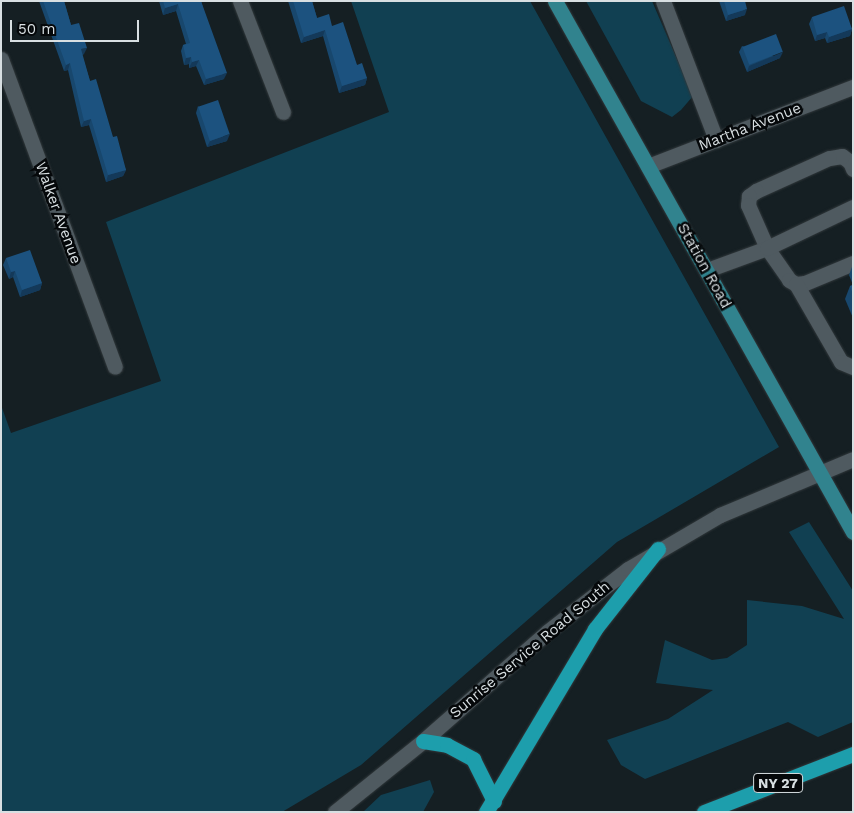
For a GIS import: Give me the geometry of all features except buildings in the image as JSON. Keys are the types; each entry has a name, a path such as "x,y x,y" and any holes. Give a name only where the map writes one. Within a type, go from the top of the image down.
{"highway":[{"path":"490,806 595,629 658,549"},
{"path":"423,741 447,745 473,760 490,806"},
{"name":"NY 27","path":"704,812 853,754"}],"main road":[{"name":"Station Road","path":"555,1 853,532"}],"street":[{"path":"240,1 283,112"},
{"path":"663,1 716,140"},
{"name":"Walker Avenue","path":"1,59 115,367"},
{"name":"Martha Avenue","path":"648,166 853,87"},
{"path":"853,170 850,162 842,156 829,158 749,196 748,205 767,248 789,280 796,284 841,362 853,367"},
{"path":"707,270 767,248 853,208"},
{"path":"796,284 805,283 853,263"},
{"name":"Sunrise Service Road South","path":"335,812 423,741 585,601 658,549 720,515 820,471 853,459"}],"shaded area":[{"path":"351,1 530,1 779,447 617,542 361,765 282,812 1,812 1,405 11,433 161,381 106,222 389,112"},
{"path":"586,1 652,1 693,96 681,110 672,117 641,101"},
{"path":"809,522 853,591 853,722 818,737 788,722 645,779 621,765 607,740 668,719 713,690 656,683 665,640 712,660 727,658 747,645 747,600 802,606 844,619 789,532"},
{"path":"430,780 434,792 423,812 363,812 381,795"}]}
